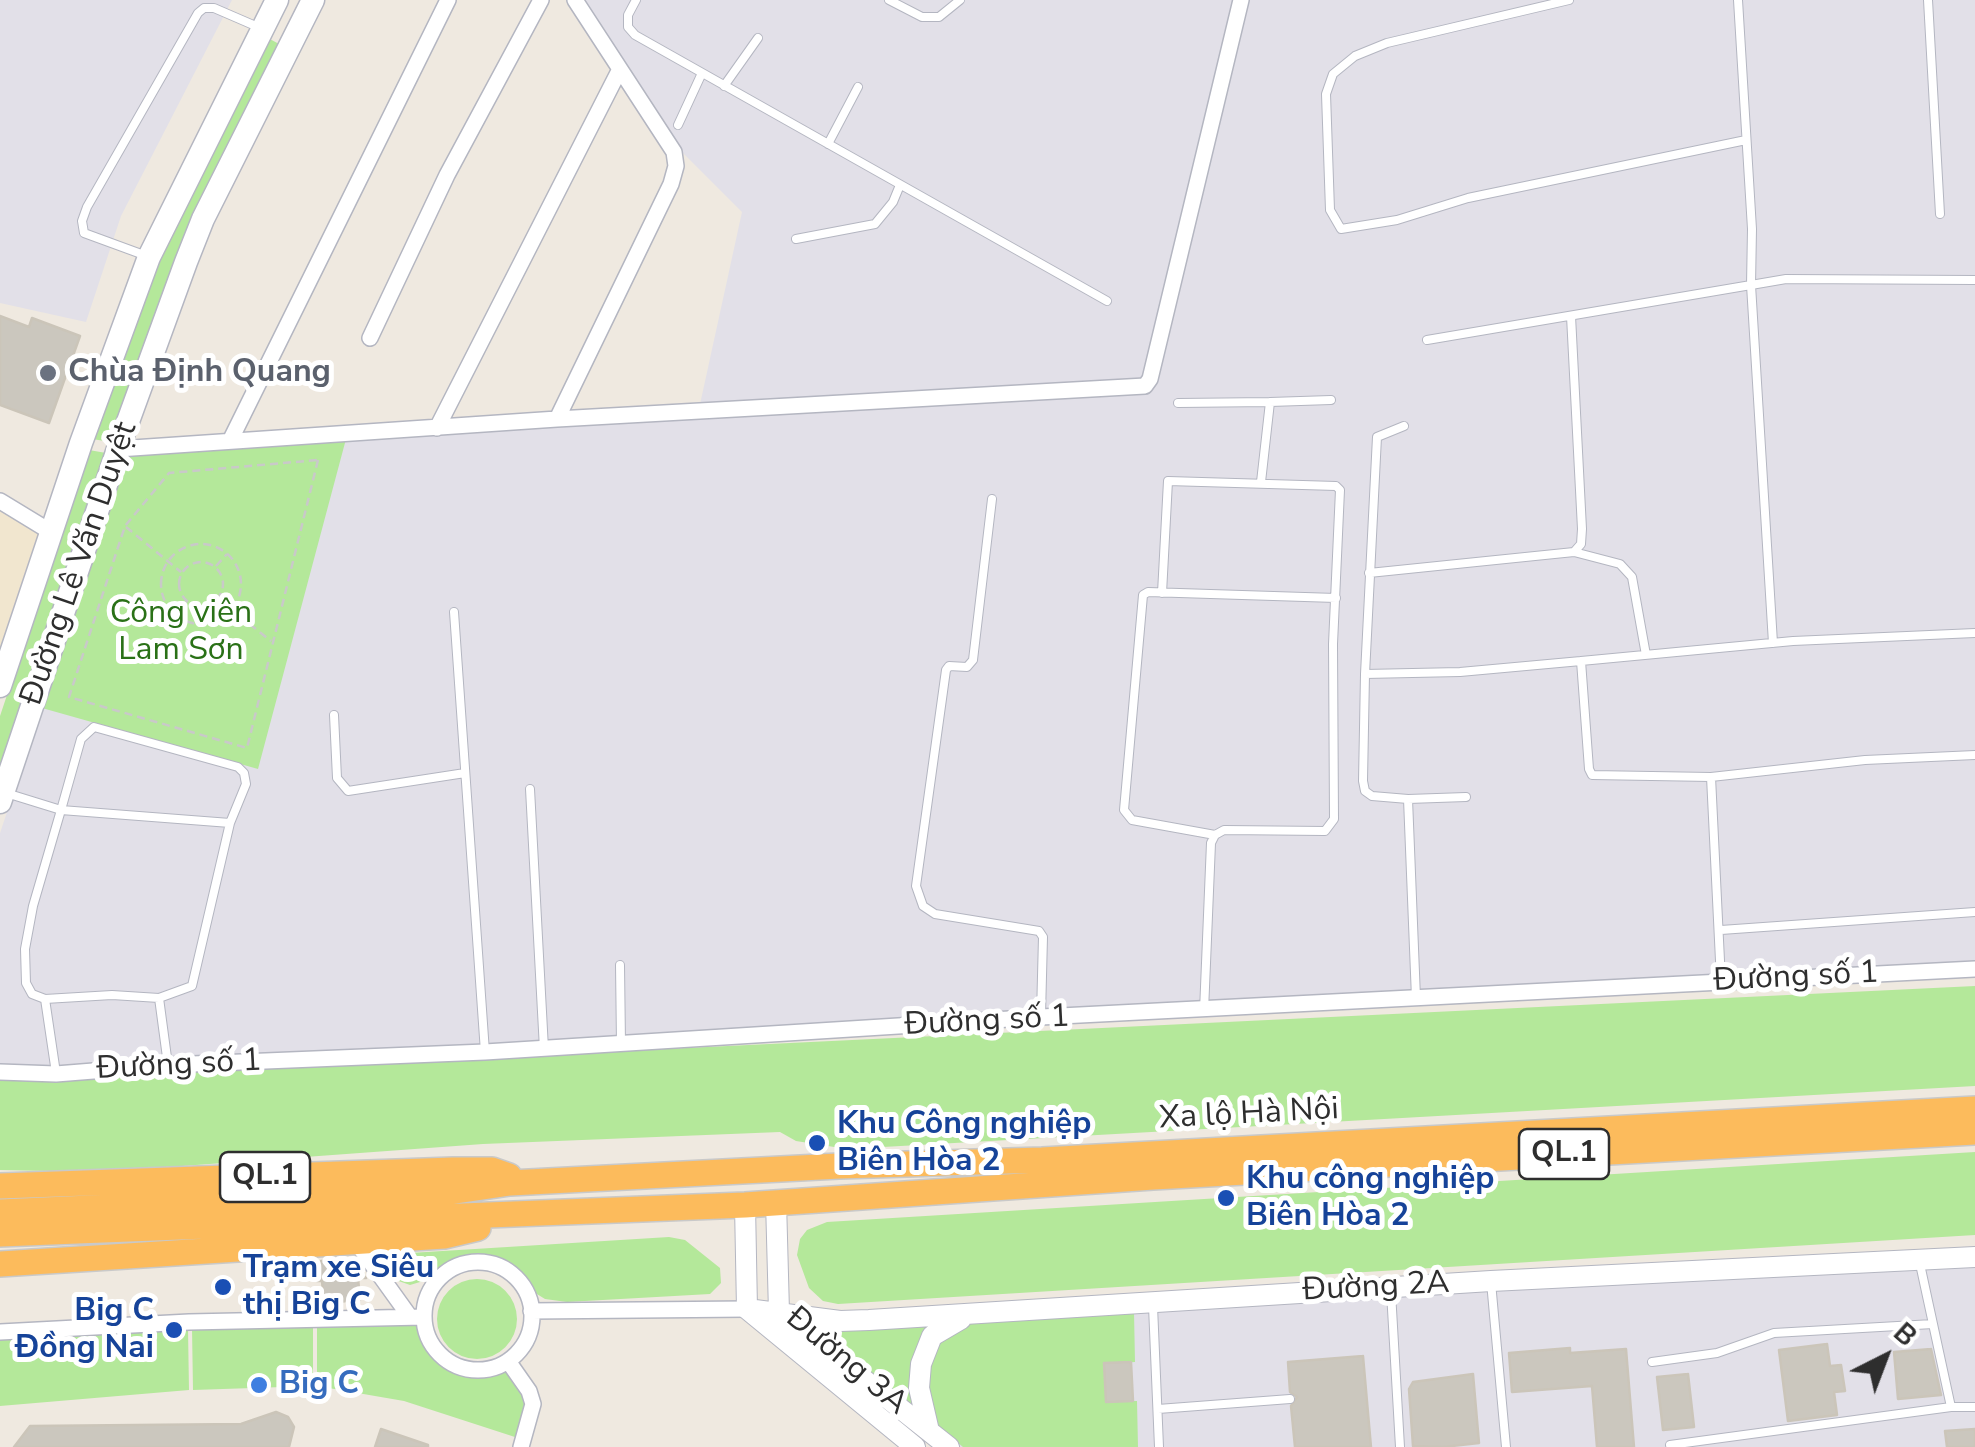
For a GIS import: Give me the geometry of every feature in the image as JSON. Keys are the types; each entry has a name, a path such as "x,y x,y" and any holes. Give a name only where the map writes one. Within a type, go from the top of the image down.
{"highway":[{"name":"Xa lộ Hà Nội","path":"0,1212 449,1192 528,1182 1042,1160 1975,1109"},
{"name":"Xa lộ Hà Nội","path":"776,1201 1975,1132"},
{"name":"Xa lộ Hà Nội","path":"0,1186 453,1170 492,1170 528,1182"},
{"name":"QL.1","path":"0,1234 776,1201"},
{"name":"QL.1","path":"0,1264 444,1236 534,1214"}],"main road":[{"name":"Đường Lê Văn Duyệt","path":"0,686 81,443 149,256 277,0"},
{"name":"Đường Lê Văn Duyệt","path":"1,794 118,449 203,218 314,0"},
{"path":"262,29 290,44"},
{"path":"81,443 118,449"}],"street":[{"path":"230,441 448,0"},
{"path":"370,338 447,175 541,0"},
{"path":"557,420 672,184 676,166 674,152 575,0"},
{"path":"118,449 1145,386 1150,379 1242,0"},
{"path":"437,428 619,72"},
{"path":"0,501 51,532"},
{"name":"Đường số 1","path":"0,1072 56,1074 168,1064 544,1049 1041,1017 1975,969"},
{"name":"Đường 3A","path":"776,1201 779,1312 922,1439"},
{"name":"Đường 3A","path":"745,1205 747,1309 922,1439 949,1447"},
{"path":"356,1242 417,1317 434,1348 446,1360 477,1370 508,1360 526,1339 531,1311 516,1278 484,1262 465,1263 448,1270 435,1282 417,1317"},
{"name":"Đường 2A","path":"747,1309 840,1321 1491,1281 1975,1257"},
{"path":"531,1311 747,1309"},
{"path":"922,1439 919,1388 927,1345 941,1328 983,1312"},
{"path":"0,1332 190,1318 417,1317"},
{"path":"508,1360 530,1392 533,1404 521,1447"}],"lane":[{"path":"636,0 628,14 628,27 635,35 1108,300"},
{"path":"890,0 922,17 939,17 960,0"},
{"path":"1569,0 1387,43 1355,56 1333,74 1326,94 1330,210 1341,229 1396,220 1468,198 1746,140"},
{"path":"1738,0 1773,643"},
{"path":"1928,0 1940,214"},
{"path":"149,256 84,233 82,220 87,207 198,13 214,8 262,29"},
{"path":"724,86 758,38"},
{"path":"678,125 702,73"},
{"path":"828,144 858,87"},
{"path":"796,239 875,224 893,202 900,185"},
{"path":"1427,340 1786,279 1975,280"},
{"path":"1571,316 1582,528 1580,544 1574,552"},
{"path":"1178,403 1332,400"},
{"path":"1261,482 1270,402"},
{"path":"1404,426 1377,437 1362,781 1365,791 1372,796 1466,797"},
{"path":"1162,592 1168,481 1261,482 1336,486 1340,490 1332,826 1326,831 1224,830 1215,836 1204,1010"},
{"path":"992,499 973,660 967,667 949,666 946,670 916,886 924,906 942,917 1039,931 1043,937 1041,1017"},
{"path":"1369,573 1574,552 1620,564 1632,576 1646,655"},
{"path":"1215,836 1132,820 1124,810 1143,595 1162,592 1336,598"},
{"path":"454,612 486,1052"},
{"path":"1365,674 1460,672 1773,643 1975,633"},
{"path":"1581,661 1592,776 1712,777 1865,760 1975,755"},
{"path":"334,715 337,778 348,791 466,774"},
{"path":"94,727 238,767 246,784 230,823 196,979 186,990 159,998 112,995 45,999 32,994 26,982 25,949 33,906 81,739 94,727"},
{"path":"1712,777 1722,981"},
{"path":"530,789 544,1049"},
{"path":"1,794 60,810 230,823"},
{"path":"1408,799 1416,998"},
{"path":"1721,930 1975,912"},
{"path":"620,965 621,1044"},
{"path":"159,998 168,1064"},
{"path":"45,999 56,1074"},
{"path":"1919,1260 1951,1407"},
{"path":"1491,1281 1506,1447"},
{"path":"1391,1287 1400,1447"},
{"path":"1153,1302 1159,1447"},
{"path":"1652,1362 1717,1353 1774,1333 1933,1324"},
{"path":"1158,1409 1290,1399"},
{"path":"1670,1445 1951,1407 1975,1408"}],"path":[{"path":"318,460 247,748 69,697 125,526 169,473 318,460"},
{"path":"125,526 181,572"},
{"path":"202,544 227,554 235,562 242,586 232,610 209,624 195,624 174,614 160,587 168,561 188,546 202,544"},
{"path":"215,567 227,554"},
{"path":"200,561 215,567 223,585 218,599 205,606 186,601 178,586 181,572 200,561"},
{"path":"218,599 273,642"},
{"path":"174,614 186,601"}],"shaded area":[{"path":"0,0 232,0 121,216 86,322 0,303"},
{"path":"582,0 1975,0 1975,963 481,1047 59,1068 0,1066 0,833 42,708 346,439 697,418 742,212 680,150"},
{"path":"0,509 40,533 0,655"},
{"name":"Khu công nghiệp Biên Hòa 2","path":"1975,1267 1975,1447 943,1447 970,1322"}],"green space":[{"path":"268,38 279,44 111,442 92,439 158,260"},
{"name":"Công viên Lam Sơn","path":"346,439 258,769 42,708 125,454"},
{"path":"89,450 106,453 0,772 0,716"},
{"path":"1975,986 1975,1086 847,1149 796,1141 780,1132 483,1144 100,1172 0,1170 0,1081"},
{"path":"1975,1152 1975,1235 838,1304 823,1301 809,1288 797,1255 800,1239 807,1230 827,1222"},
{"path":"669,1237 685,1240 720,1268 721,1283 710,1294 567,1302 545,1299 505,1263 484,1256 464,1257 444,1266 430,1279 410,1285 393,1279 383,1265 385,1258 394,1254"},
{"path":"477,1279 492,1282 505,1291 514,1304 514,1334 505,1347 492,1356 477,1359 462,1356 449,1347 440,1334 437,1319 440,1304 449,1291 462,1282"},
{"path":"1134,1312 1135,1362 1104,1364 1106,1401 1137,1401 1138,1447 963,1447 933,1422 926,1364 932,1347 970,1322"},
{"path":"419,1323 430,1352 458,1373 477,1376 506,1368 527,1405 518,1438 404,1401 317,1386 317,1327"},
{"path":"937,1325 919,1412 813,1326"},
{"path":"313,1326 313,1386 193,1390 192,1328"},
{"path":"188,1329 189,1390 0,1406 0,1338"}],"building":[{"path":"0,316 29,327 32,318 80,336 49,423 0,405"},
{"path":"349,1260 366,1278 358,1278 360,1300 324,1303 322,1281 317,1281 321,1261"},
{"path":"1827,1344 1830,1366 1841,1365 1845,1391 1834,1392 1837,1415 1788,1421 1779,1350"},
{"path":"1570,1348 1570,1353 1626,1349 1634,1447 1597,1447 1592,1386 1512,1392 1509,1353"},
{"path":"1931,1349 1941,1395 1898,1399 1894,1352"},
{"path":"1363,1356 1371,1447 1295,1447 1291,1406 1297,1397 1290,1392 1288,1362"},
{"path":"1131,1362 1133,1401 1106,1402 1104,1363"},
{"path":"1473,1374 1479,1443 1413,1446 1409,1389 1413,1382"},
{"path":"1688,1374 1694,1427 1663,1430 1657,1377"},
{"path":"276,1412 288,1417 294,1427 289,1447 14,1447 30,1426 241,1424"},
{"path":"381,1429 428,1445 428,1447 375,1447"},
{"path":"1975,1429 1975,1447 1947,1447 1945,1431"}],"place":[{"name":"Chùa Định Quang","path":"48,373"},
{"name":"Khu Công nghiệp Biên Hòa 2","path":"817,1143"},
{"name":"Khu công nghiệp Biên Hòa 2","path":"1226,1198"},
{"name":"Trạm xe Siêu thị Big C","path":"223,1287"},
{"name":"Big C Đồng Nai","path":"174,1330"},
{"name":"Big C","path":"259,1385"}]}
